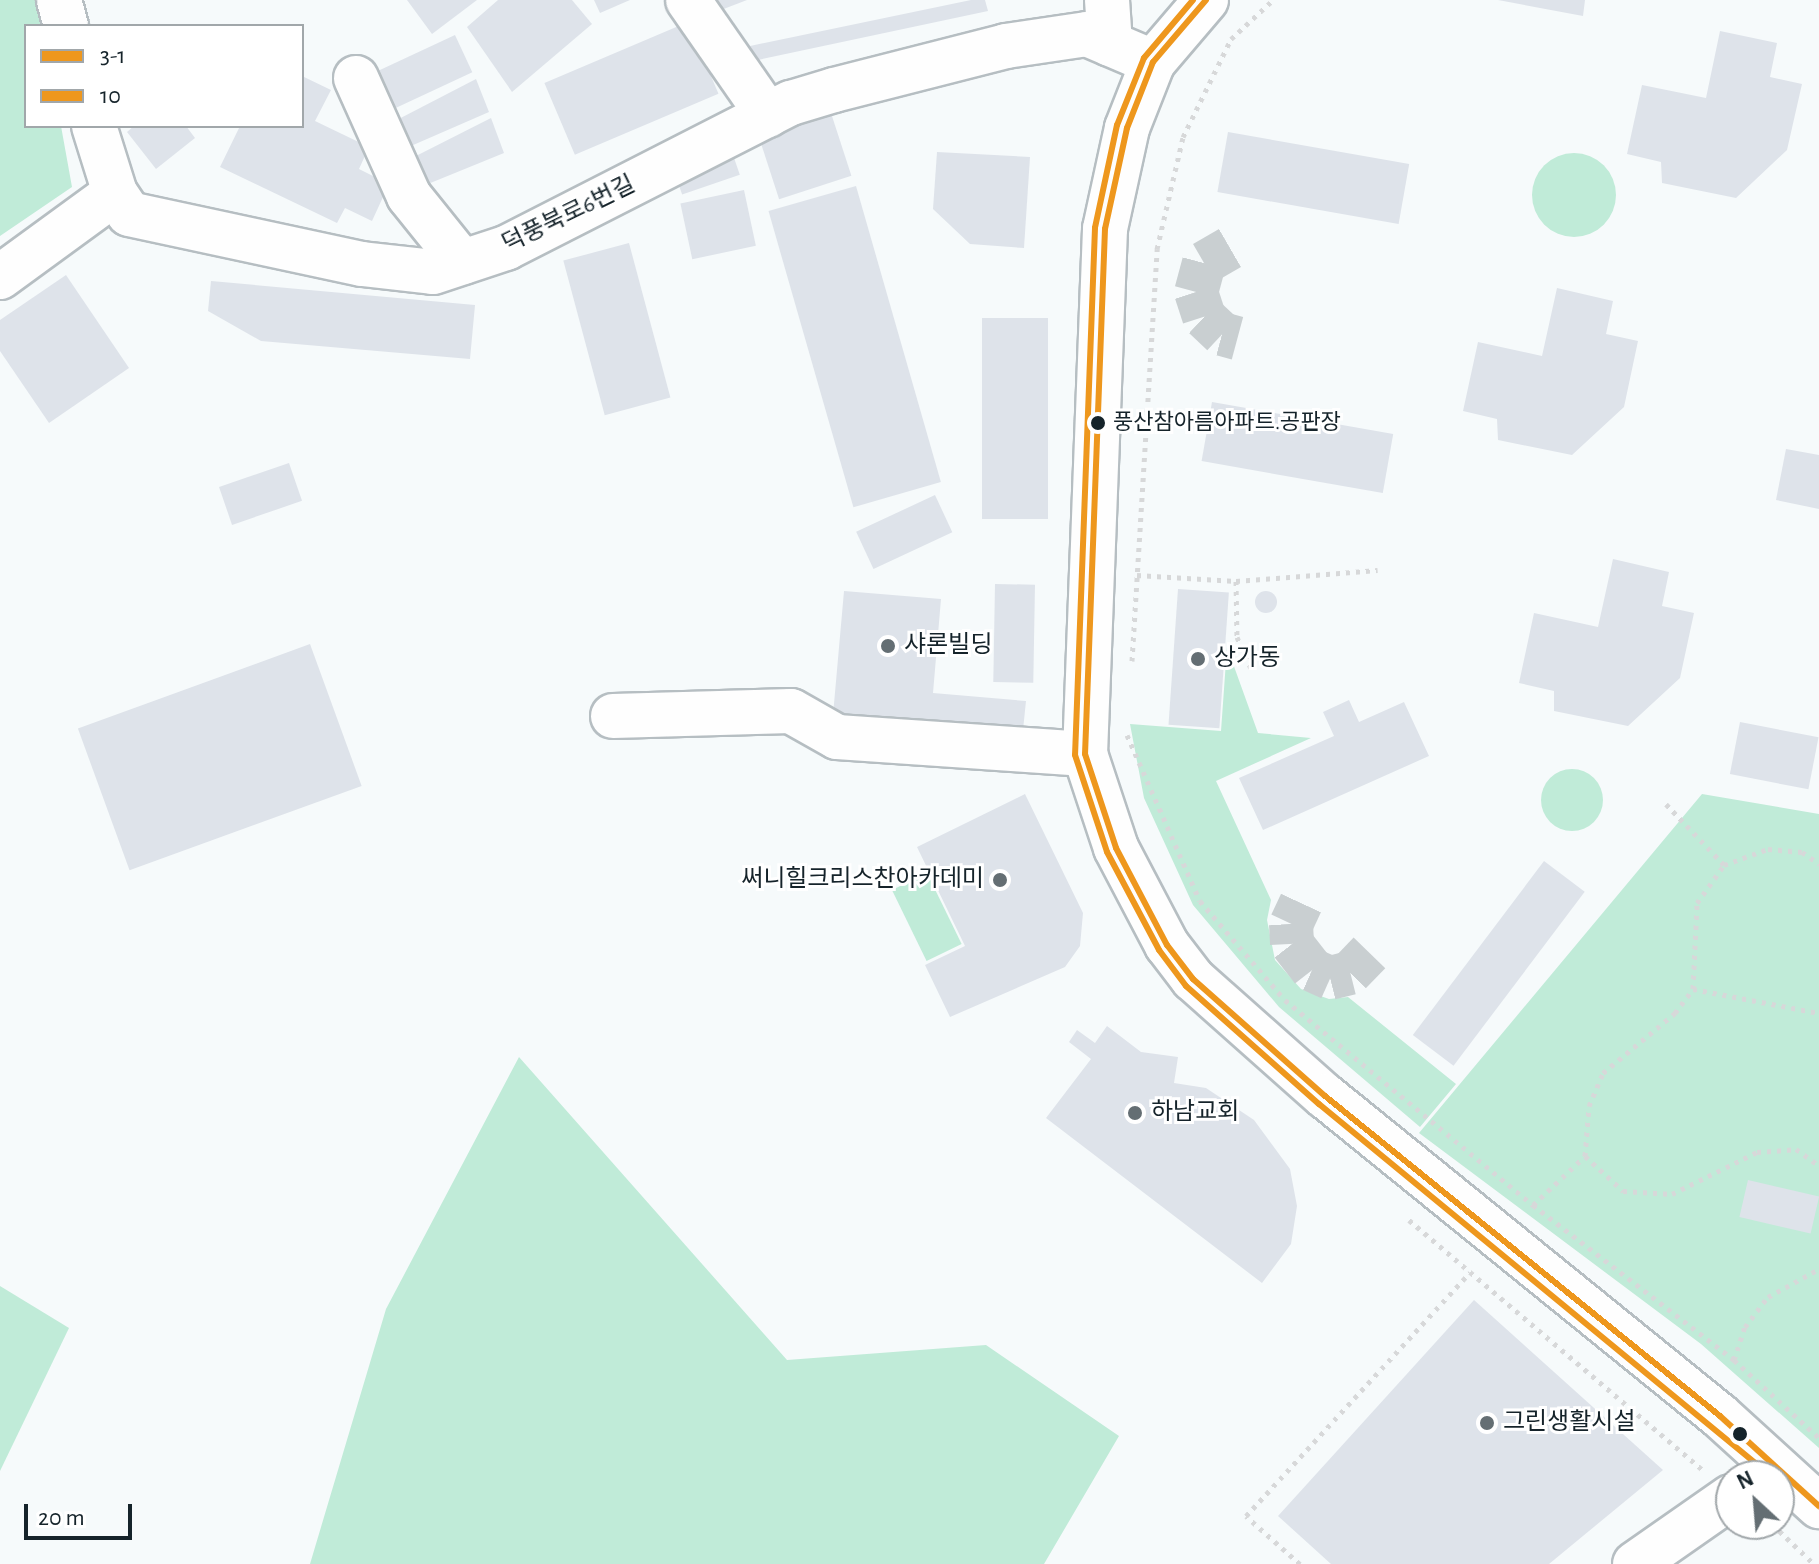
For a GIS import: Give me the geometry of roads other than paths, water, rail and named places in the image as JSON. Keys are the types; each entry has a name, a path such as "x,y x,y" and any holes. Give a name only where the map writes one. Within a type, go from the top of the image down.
{"street":[{"path":"59,0 65,24"},
{"path":"688,0 768,115"},
{"path":"1107,0 1110,44"},
{"path":"1206,0 1153,62 1127,128 1105,229 1085,754 1139,897 1193,979 1755,1460"},
{"name":"덕풍북로6번길","path":"115,193 129,214 362,264 433,272 506,248 768,115 834,90 1006,46 1087,34 1153,62"},
{"path":"356,78 409,196 462,262"},
{"path":"0,277 115,193 95,128"},
{"path":"613,716 791,711 837,737 1085,754"},
{"path":"1635,1564 1715,1490"},
{"path":"1795,1490 1819,1506"}],"tunnel":[{"path":"1230,248 1204,263 1196,292 1204,317 1222,334 1237,338"},
{"path":"1301,903 1291,924 1292,944 1312,970 1330,978 1350,973 1369,953"}],"place":[{"name":"풍산참아름아파트.공판장","path":"1098,423"},
{"name":"샤론빌딩","path":"888,646"},
{"name":"상가동","path":"1198,659"},
{"name":"써니힐크리스찬아카데미","path":"1000,880"},
{"name":"하남교회","path":"1135,1113"},
{"name":"그린생활시설","path":"1487,1423"}]}
